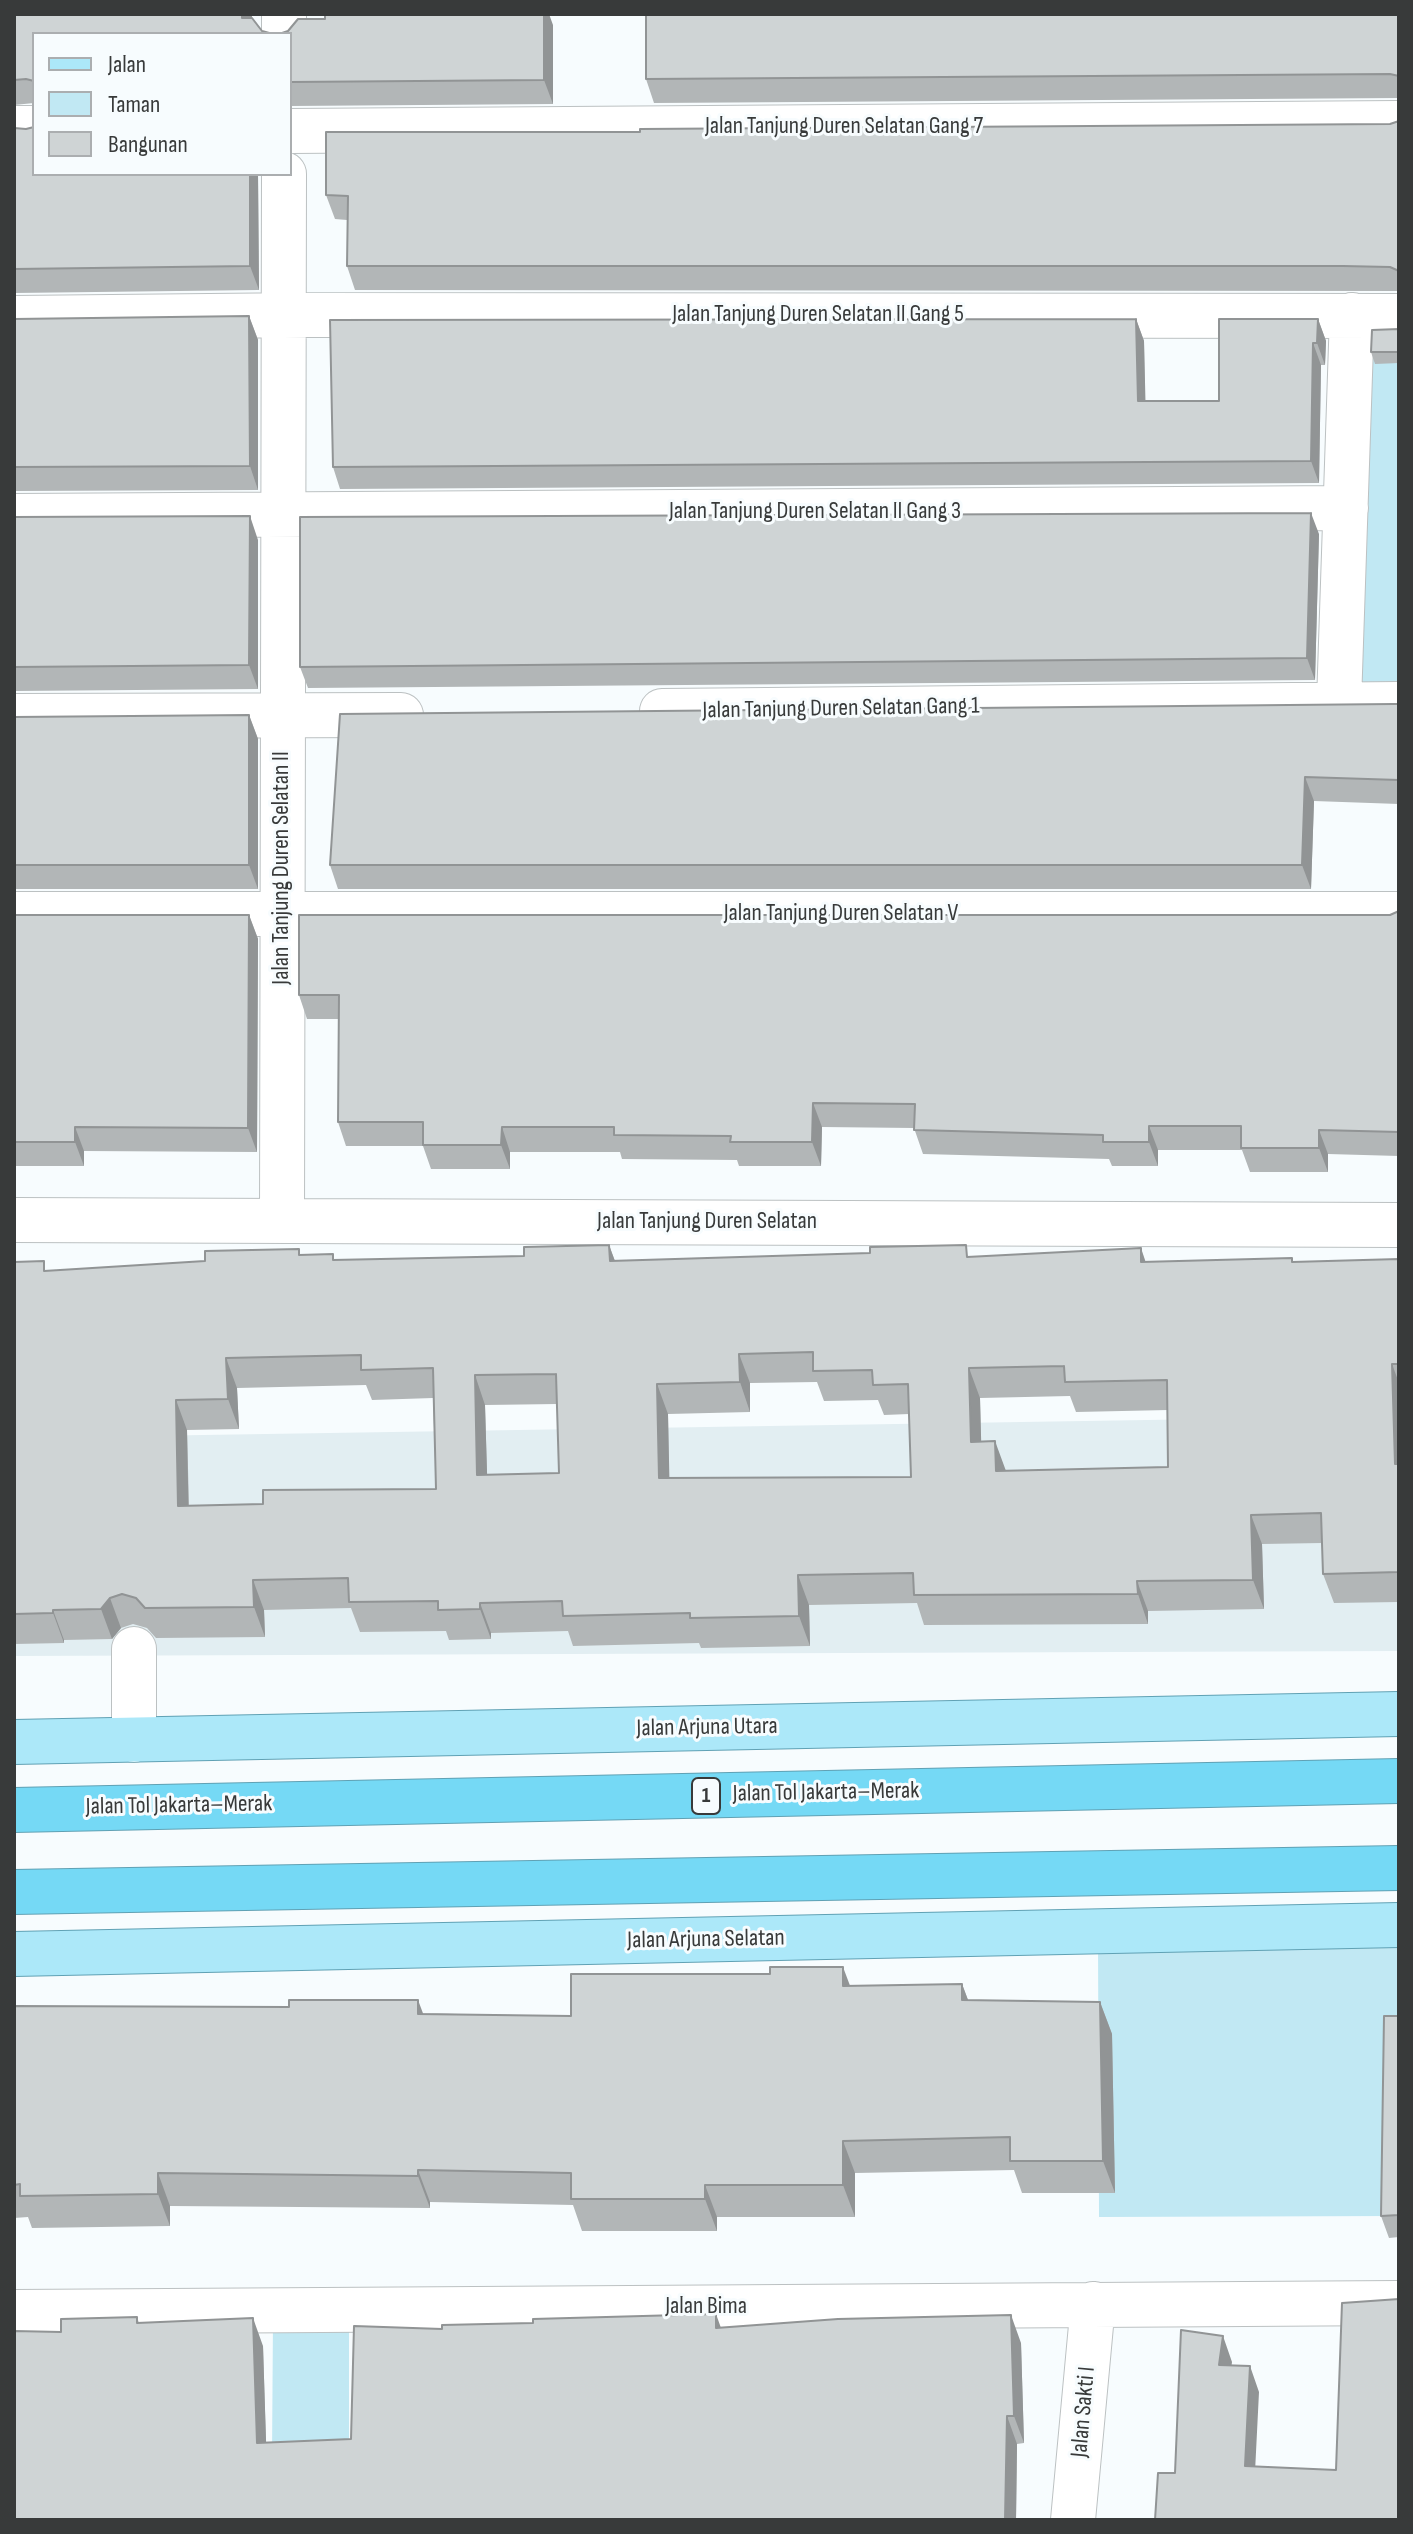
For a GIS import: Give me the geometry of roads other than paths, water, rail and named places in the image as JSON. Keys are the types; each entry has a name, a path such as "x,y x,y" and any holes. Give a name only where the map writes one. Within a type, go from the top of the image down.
{"highway":[{"name":"Jalan Tol Jakarta–Merak","path":"14,1810 1399,1781"},
{"path":"14,1892 1399,1868"}],"main road":[{"name":"Jalan Arjuna Utara","path":"14,1742 1399,1714"},
{"name":"Jalan Arjuna Selatan","path":"14,1954 1399,1925"}],"street":[{"name":"Jalan Tanjung Duren Selatan Gang 7","path":"292,131 1399,123"},
{"name":"Jalan Tanjung Duren Selatan II","path":"282,1220 284,176"},
{"name":"Jalan Tanjung Duren Selatan II Gang 5","path":"14,318 1352,315"},
{"path":"1339,702 1352,315 1399,316"},
{"name":"Jalan Tanjung Duren Selatan II Gang 3","path":"283,517 1346,508"},
{"path":"14,516 283,517"},
{"name":"Jalan Tanjung Duren Selatan Gang 1","path":"629,712 1339,702 1399,704"},
{"path":"14,716 440,714"},
{"name":"Jalan Tanjung Duren Selatan V","path":"14,914 1399,914"},
{"name":"Jalan Tanjung Duren Selatan","path":"14,1220 1399,1225"},
{"path":"134,1649 134,1740"},
{"name":"Jalan Bima","path":"14,2312 1399,2303"},
{"name":"Jalan Sakti I","path":"1073,2520 1093,2304"}]}
